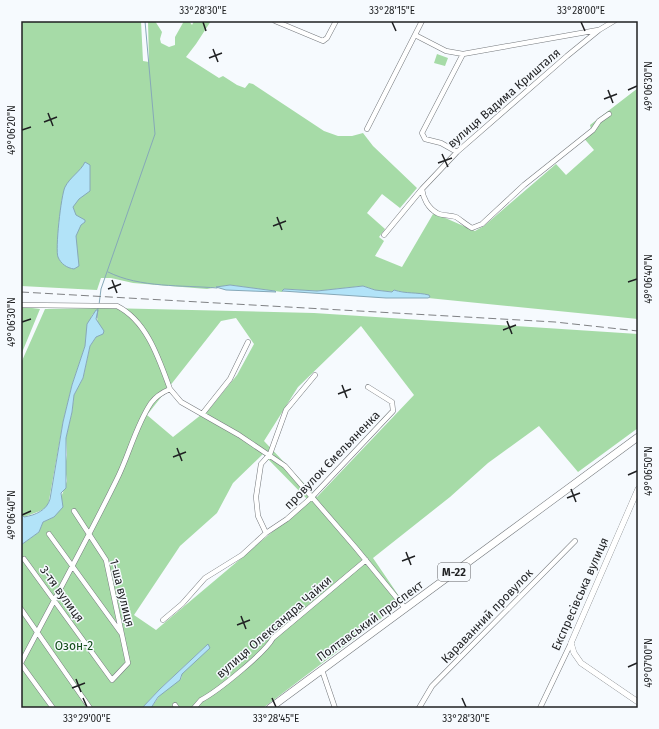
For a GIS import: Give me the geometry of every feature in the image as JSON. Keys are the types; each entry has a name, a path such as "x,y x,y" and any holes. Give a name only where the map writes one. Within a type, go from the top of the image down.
{"highway":[{"name":"Полтавський проспект","path":"270,708 638,437"}],"street":[{"path":"275,21 323,40 326,38 336,21"},
{"path":"367,129 422,21"},
{"name":"вулиця Вадима Кришталя","path":"384,235 422,189 457,152 599,30 614,21"},
{"path":"415,35 446,51 463,54 599,30"},
{"path":"457,152 441,143 429,140 422,136 425,127 463,54"},
{"path":"422,189 423,196 427,203 437,213 457,218 472,228 482,224 524,185 592,130 609,114"},
{"path":"21,305 104,305 117,306 128,312 137,321 158,355 170,389 180,402 203,413 270,454 285,466 405,608"},
{"path":"203,413 230,379 248,342"},
{"path":"266,533 258,516 256,497 261,464 270,454 286,410 315,374"},
{"name":"провулок Ємельяненка","path":"163,620 182,604 205,578 242,555 266,533 287,519 312,497 393,411 392,402 368,387"},
{"path":"53,708 21,663 89,536 117,480 144,414 152,401 161,393 170,389"},
{"name":"Експресівська вулиця","path":"540,708 571,643 638,489"},
{"name":"1-ша вулиця","path":"74,511 106,560 128,663 112,680"},
{"path":"49,534 72,568 122,635"},
{"name":"Караванний провулок","path":"419,708 432,686 575,541"},
{"name":"3-тя вулиця","path":"24,559 112,680"},
{"name":"вулиця Олександра Чайки","path":"194,708 201,700 258,656 269,646 273,638 366,560"},
{"path":"21,609 90,708"},
{"path":"571,643 574,653 581,664 638,702"},
{"path":"322,670 335,708"}],"green space":[{"path":"23,21 141,21 143,61 149,62 148,21 155,21 162,32 160,39 161,43 169,47 175,45 175,37 184,21 189,21 192,25 194,21 211,21 186,57 219,78 223,76 245,88 249,83 253,84 324,131 338,136 352,136 363,133 373,146 417,188 400,208 382,194 367,213 385,229 379,237 384,241 375,256 402,267 433,214 475,231 484,226 556,164 566,175 594,150 582,136 591,129 590,125 638,88 638,319 428,298 430,297 421,294 394,290 392,292 375,290 363,286 317,291 284,289 282,292 230,285 207,289 133,283 111,278 101,278 97,290 21,286 21,25"},
{"path":"437,54 448,58 445,66 434,63"},
{"path":"21,308 40,309 21,355"},
{"name":"Озон-2","path":"106,308 314,313 638,334 638,428 578,472 539,426 488,463 450,497 373,558 403,602 263,708 151,708 162,692 181,679 182,674 208,644 142,708 21,708 21,545 39,532 43,522 54,517 67,481 65,467 67,455 66,438 74,395 83,378 90,346 96,337 98,310 92,315 85,346 72,385 63,422 48,506 40,511 24,517 21,514 21,363 45,309","holes":["236,318 254,344 237,375 211,407 173,437 147,415 221,321","361,326 414,395 317,497 264,441 298,387","263,454 309,501 156,630 134,615 180,546 217,513 233,483"]}],"water":[{"path":"85,162 90,165 90,191 79,199 73,207 76,215 85,220 76,236 79,266 74,269 64,265 58,257 57,244 59,222 65,187"},
{"path":"230,285 276,292 226,290 216,287"},
{"path":"363,286 375,290 392,292 394,290 425,294 429,295 430,297 386,298 282,291 284,289 317,291"},
{"path":"96,310 98,310 96,319 104,331 103,334 96,337 90,346 83,378 74,395 66,438 66,488 61,493 63,507 54,517 43,522 39,532 21,545 21,514 24,517 33,515 44,509 49,503 63,422 72,385 85,346 87,324"},
{"path":"208,644 210,648 182,674 180,680 158,697 151,708 142,708 160,689"}],"waterway":[{"path":"99,305 101,289 155,134 145,21"},
{"path":"108,272 134,281 147,283 217,288"},
{"path":"97,318 98,308"}],"railway":[{"path":"21,292 555,322 638,331"}]}
